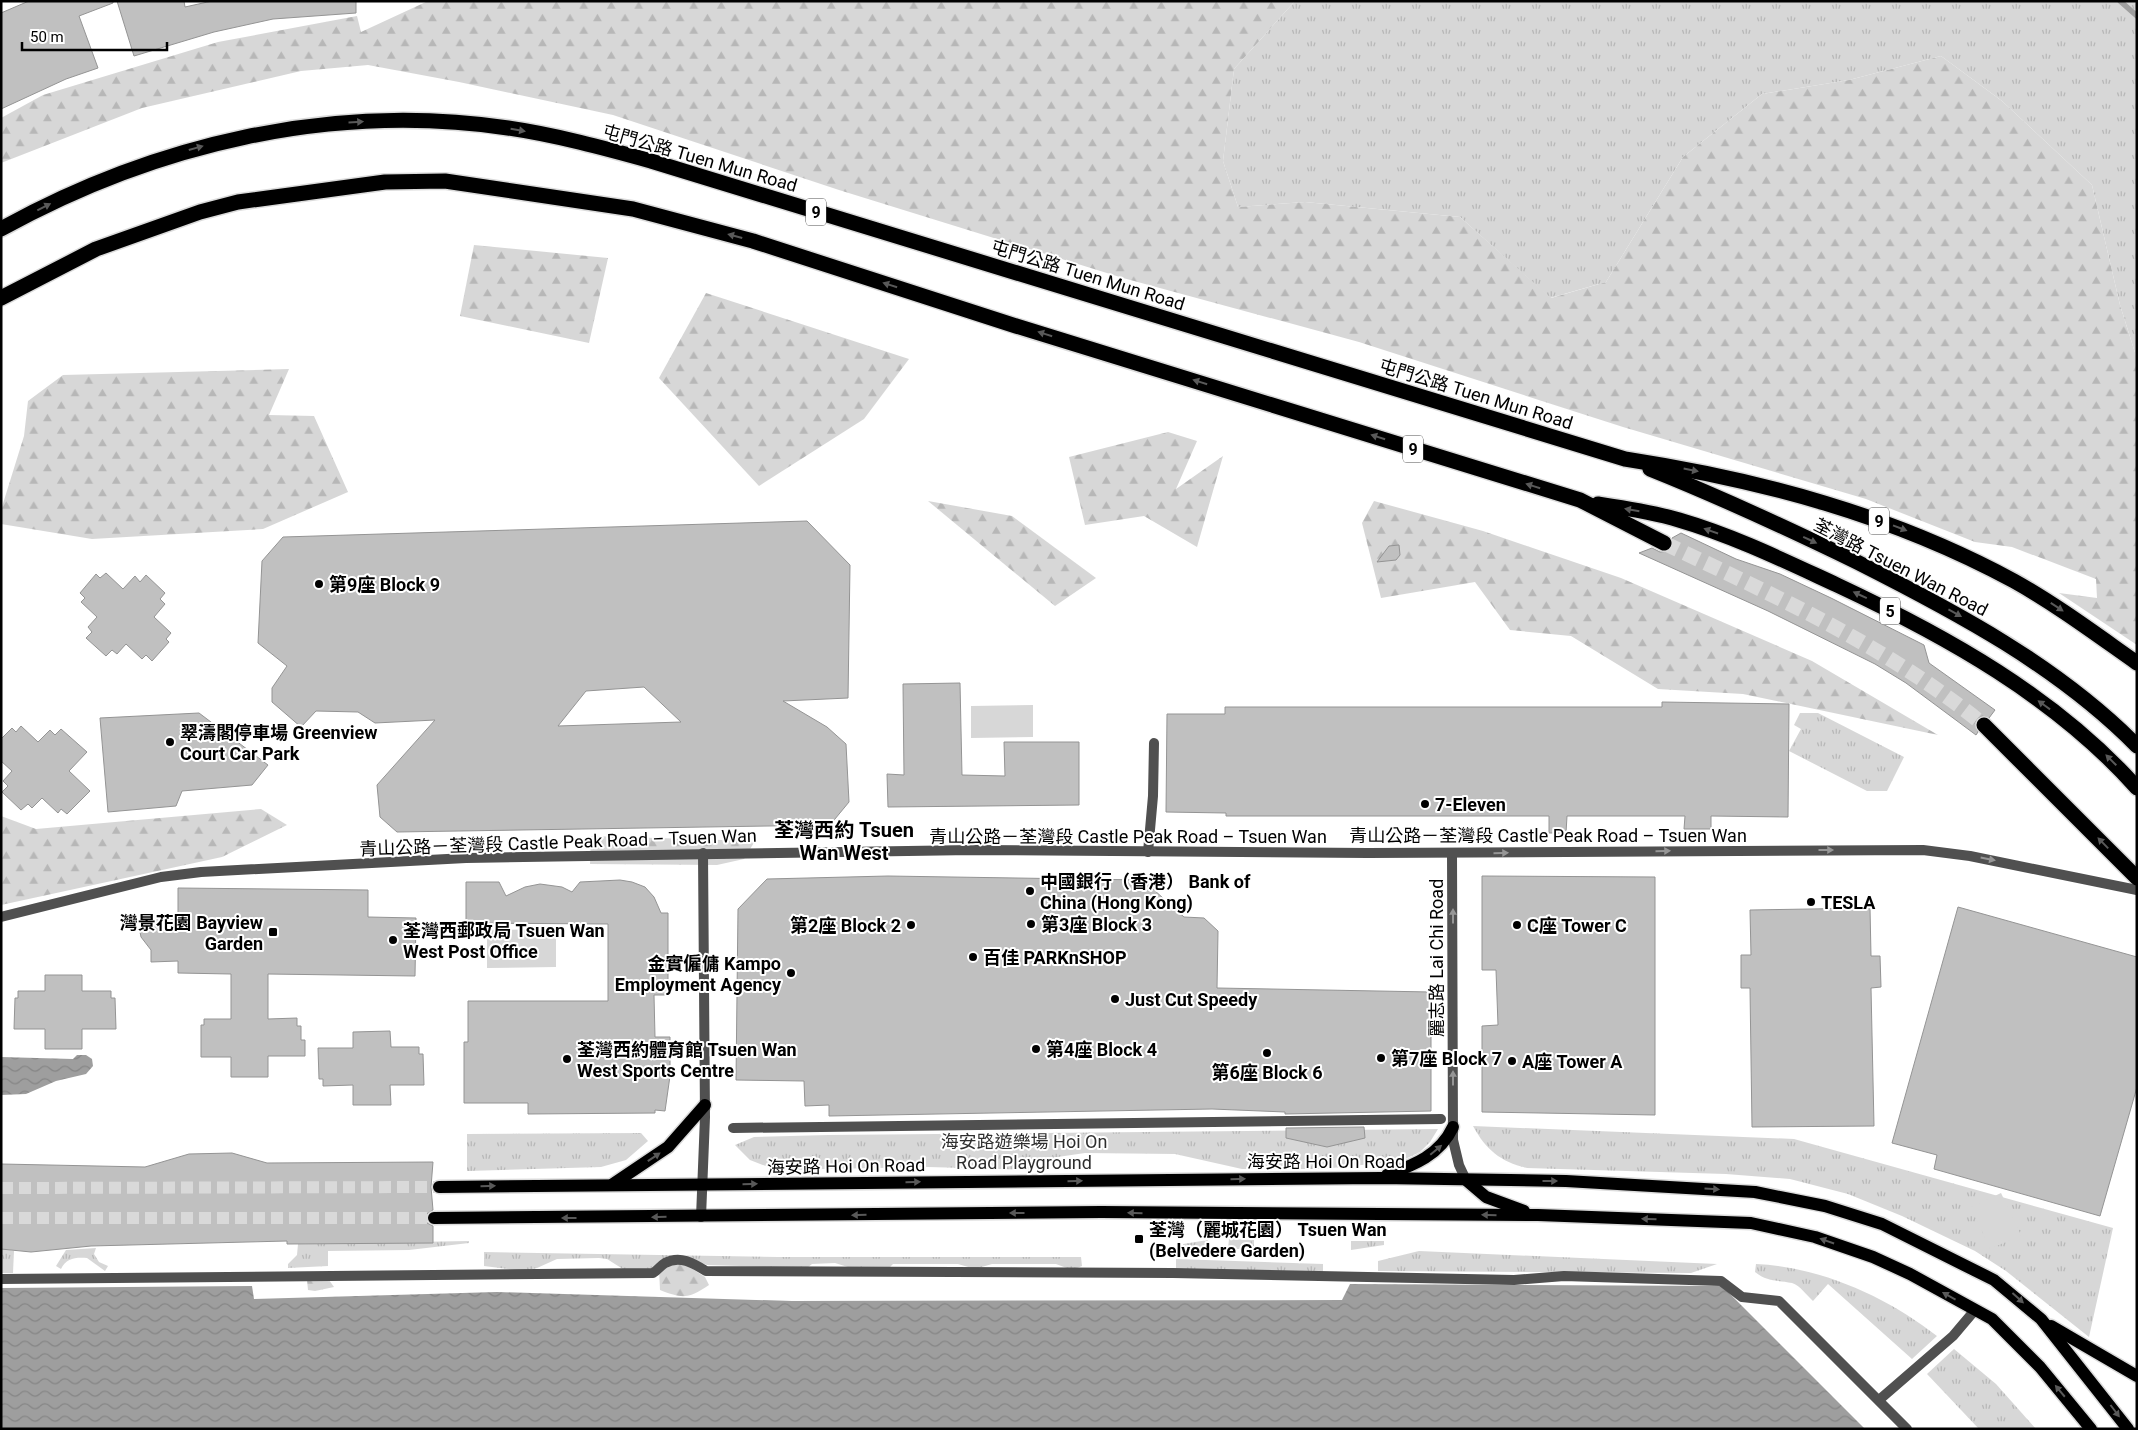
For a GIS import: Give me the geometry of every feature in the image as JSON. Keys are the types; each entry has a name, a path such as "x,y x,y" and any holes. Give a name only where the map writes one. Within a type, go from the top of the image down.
{"highway":[{"name":"屯門公路 Tuen Mun Road","path":"1,229 60,199 114,175 201,146 250,135 308,127 381,121 454,123 507,128 590,145 651,161 1625,459 1678,467 1770,487 1820,501 1904,530 2015,582 2054,606 2137,663"},
{"name":"9","path":"1,298 96,249 200,212 238,202 385,182 454,182 633,209 753,241 1016,326 1580,500 1664,543"},
{"name":"荃灣路 Tsuen Wan Road","path":"1625,459 1680,481 1807,538 1957,614 2039,666 2100,713 2137,746"},
{"name":"5","path":"1580,500 1679,520 1747,544 1872,601 1961,649 2021,688 2083,734 2137,788"},
{"path":"1984,725 2137,878"}],"main road":[{"path":"614,1184 668,1146 705,1105"},
{"path":"1380,1178 1418,1163 1443,1144 1453,1127"},
{"name":"海安路 Hoi On Road","path":"439,1187 1380,1178 1566,1181 1755,1192 1825,1206 1882,1224 1986,1276 2012,1293 2041,1319 2128,1429"},
{"path":"1466,1180 1486,1197 1538,1215"},
{"path":"434,1218 1101,1212 1538,1215 1751,1222 1815,1237 1873,1257 1910,1274 1992,1319 2040,1366 2091,1429"},
{"path":"2041,1319 2100,1357 2137,1376"}],"street":[{"path":"1148,852 1153,796 1154,743"},
{"name":"青山公路－荃灣段 Castle Peak Road – Tsuen Wan","path":"1,917 161,877 232,868 486,857 972,850 1452,853 1923,850 1970,856 2137,890"},
{"name":"麗志路 Lai Chi Road","path":"1452,853 1454,1152 1466,1180"},
{"path":"701,1216 705,1105 703,854"},
{"path":"733,1128 1440,1119"},
{"path":"1,1279 653,1273 664,1264 674,1260 692,1262 706,1271 1174,1273 1514,1280 1564,1276 1721,1281 1742,1297 1779,1301 1907,1429"},
{"path":"1879,1400 1953,1336 1975,1310"}],"green space":[{"path":"428,1 1295,1 1234,69 1223,161 1238,207 1305,202 1460,217 1551,298 1606,282 1683,157 1762,94 1849,80 1941,56 2002,101 2092,185 2120,305 2137,359 2137,645 2059,593 2097,598 2096,579 2012,547 1975,542 1866,499 1623,427 1359,342 1123,278 839,190 613,115 459,82 368,65 301,71 142,108 1,163 1,118 43,95 218,42 357,16 361,32"},
{"path":"1295,1 2137,1 2137,359 2120,305 2092,185 2002,101 1941,56 1849,80 1762,94 1683,157 1606,282 1550,298 1460,217 1305,202 1238,207 1223,161 1234,69"},
{"path":"474,245 608,258 589,343 460,316"},
{"path":"706,293 909,359 864,419 759,486 659,378"},
{"path":"289,369 269,415 314,416 348,492 263,529 92,539 1,524 1,510 24,436 28,401 63,375"},
{"path":"1168,432 1197,441 1176,489 1223,456 1197,547 1144,516 1085,525 1069,457"},
{"path":"928,501 1012,516 1096,578 1055,606"},
{"path":"1374,501 1483,531 1621,578 1812,661 1938,735 1743,694 1658,689 1571,636 1510,630 1475,582 1381,598 1362,523"},
{"path":"1033,705 1033,737 971,738 971,706"},
{"path":"1800,713 1818,713 1904,757 1887,791 1867,791 1789,751 1801,729 1794,725"},
{"path":"261,809 287,825 222,857 1,905 1,816 36,829"},
{"path":"591,836 755,841 744,859 717,865 590,864"},
{"path":"556,929 556,967 487,968 487,930"},
{"path":"1473,1126 1794,1139 2113,1228 2089,1337 2006,1271 1975,1251 1902,1216 1848,1194 1790,1179 1726,1174 1527,1168 1509,1162 1495,1154 1483,1142"},
{"name":"海安路遊樂場 Hoi On Road Playground","path":"1438,1129 1430,1142 1420,1152 1401,1161 1322,1169 1242,1169 1175,1154 1085,1153 1044,1159 1032,1170 928,1167 776,1170 750,1160 735,1145 754,1137 828,1135"},
{"path":"641,1133 648,1141 626,1160 601,1167 467,1171 467,1134"},
{"path":"2001,1193 2021,1235 1990,1249 1971,1207"},
{"path":"1229,1239 1254,1240 1254,1249 1228,1249"},
{"path":"1208,1240 1207,1249 1183,1249 1183,1244"},
{"path":"469,1241 469,1243 409,1250 328,1251 328,1266 288,1268 288,1264 297,1255 298,1244"},
{"path":"1351,1241 1384,1241 1384,1245 1351,1250"},
{"path":"1,1248 14,1251 13,1273 1,1273"},
{"path":"96,1248 94,1254 99,1262 108,1266 105,1271 87,1258 72,1259 66,1262 61,1269 56,1266 66,1250"},
{"path":"1419,1251 1717,1264 1691,1273 1378,1271 1378,1261"},
{"path":"484,1252 778,1257 1081,1257 1082,1266 1072,1270 1056,1264 992,1264 975,1269 958,1264 893,1264 889,1268 851,1268 835,1263 812,1264 807,1268 707,1265 693,1260 652,1269 626,1271 607,1259 599,1258 557,1259 537,1268 524,1271 484,1266"},
{"path":"1176,1259 1323,1264 1323,1272 1176,1269"},
{"path":"682,1262 705,1277 709,1285 696,1293 685,1296 674,1295 660,1290 659,1269"},
{"path":"1756,1264 1805,1271 1852,1286 1897,1309 1937,1336 1912,1359 1828,1284 1813,1301 1795,1284 1768,1279 1759,1275 1755,1272"},
{"path":"307,1280 329,1280 334,1287 315,1291 308,1290"},
{"path":"1954,1349 1996,1384 2036,1429 1979,1429 1927,1374"}],"water":[{"path":"77,1055 86,1055 92,1059 93,1066 86,1074 56,1081 26,1094 1,1095 1,1057 73,1059"},
{"path":"1350,1284 1722,1286 1865,1429 1,1429 1,1288 252,1286 254,1299 497,1292 792,1301 1342,1300"}],"building":[{"path":"29,1 113,1 113,3 79,16 98,68 66,79 1,109 1,13"},
{"path":"117,1 184,1 185,7 212,1 356,1 356,13 273,19 214,32 134,56"},
{"path":"807,521 850,565 848,698 783,701 827,727 846,744 849,802 830,825 397,832 380,817 377,785 435,720 375,723 358,712 316,711 301,727 272,702 272,688 287,666 258,643 262,561 283,537","holes":["644,687 681,722 558,726 586,691"]},
{"path":"1681,533 1736,559 1780,574 1924,645 1929,663 1995,710 1989,718 1982,716 1977,719 1975,723 1978,732 1976,735 1906,683 1875,664 1768,611 1639,553 1652,548 1660,552 1669,551 1673,547 1672,538"},
{"path":"1399,545 1400,555 1396,560 1377,562 1389,546"},
{"path":"106,573 123,589 135,576 140,582 146,575 165,593 160,599 165,604 154,617 171,633 166,639 169,642 152,661 146,655 142,659 126,644 117,654 112,650 106,656 86,638 92,632 88,627 97,617 81,602 85,598 80,593 96,574 100,578"},
{"path":"960,683 962,775 1005,776 1004,742 1079,742 1079,805 888,807 887,774 904,775 903,684"},
{"path":"1662,702 1789,704 1788,817 1711,816 1711,829 1684,829 1685,816 1567,816 1566,833 1549,833 1549,816 1226,816 1226,813 1166,812 1167,714 1225,714 1225,707 1662,707"},
{"name":"翠濤閣停車場 Greenview Court Car Park","path":"199,713 268,765 252,785 182,791 176,806 108,812 100,718"},
{"path":"21,726 38,742 50,730 55,735 61,729 87,752 69,771 90,791 67,814 61,809 58,813 42,798 32,808 28,804 21,810 2,792 8,786 3,781 12,771 1,761 1,739 12,728 16,732"},
{"path":"888,876 1143,880 1184,917 1204,918 1218,931 1217,988 1431,992 1431,1111 1285,1114 1285,1112 1212,1109 829,1116 829,1105 805,1106 804,1081 736,1080 738,909 767,879"},
{"path":"1482,876 1655,877 1655,1115 1482,1112 1482,1026 1498,1025 1496,970 1482,970"},
{"name":"荃灣西約體育館 Tsuen Wan West Sports Centre","path":"620,880 645,887 654,897 661,913 668,913 668,991 667,995 654,995 655,1037 670,1037 670,1076 665,1111 655,1110 655,1113 528,1114 528,1103 464,1103 464,1042 468,1042 468,1001 608,1001 608,924 466,923 466,882 499,882 506,896 525,887 540,884 562,887 572,892 580,882"},
{"path":"178,888 368,890 368,917 416,918 415,976 268,974 268,1019 297,1018 297,1026 301,1026 301,1040 305,1040 305,1056 268,1056 268,1077 231,1077 231,1057 201,1057 201,1025 204,1025 204,1019 231,1019 231,974 178,973 178,961 151,962 151,950 141,937 140,932 143,921 152,915 178,916"},
{"path":"1958,907 2137,957 2137,1087 2100,1216 1934,1169 1937,1155 1892,1143"},
{"path":"1870,908 1871,956 1880,956 1881,987 1871,988 1874,1126 1752,1127 1750,988 1741,988 1741,955 1751,955 1750,910"},
{"path":"45,975 82,975 82,991 111,991 111,998 115,998 116,1029 82,1029 82,1049 45,1049 45,1029 14,1029 15,998 18,998 18,991 45,991"},
{"path":"390,1031 391,1047 419,1047 419,1054 423,1054 424,1085 390,1085 391,1105 353,1105 353,1085 323,1086 323,1079 319,1079 318,1048 353,1048 353,1032"},
{"path":"1364,1127 1365,1138 1327,1147 1286,1138 1286,1128"},
{"path":"232,1153 267,1163 433,1162 431,1187 433,1210 427,1214 426,1219 427,1223 433,1226 433,1243 287,1244 287,1241 91,1246 31,1252 1,1249 1,1164 145,1167 189,1154"}],"waterway":[{"path":"2120,1 2137,16"}],"tunnel":[{"path":"1664,543 1789,603 1869,646 1946,696 1984,725"},
{"path":"1,1188 439,1187"},
{"path":"1,1218 434,1218"}],"place":[{"name":"第9座 Block 9","path":"319,584"},
{"name":"翠濤閣停車場 Greenview Court Car Park","path":"170,742"},
{"name":"7-Eleven","path":"1425,804"},
{"name":"中國銀行（香港） Bank of China (Hong Kong)","path":"1030,891"},
{"name":"TESLA","path":"1811,902"},
{"name":"第3座 Block 3","path":"1031,924"},
{"name":"第2座 Block 2","path":"911,925"},
{"name":"C座 Tower C","path":"1517,925"},
{"name":"灣景花園 Bayview Garden","path":"273,932"},
{"name":"荃灣西郵政局 Tsuen Wan West Post Office","path":"393,940"},
{"name":"百佳 PARKnSHOP","path":"973,957"},
{"name":"金實僱傭 Kampo Employment Agency","path":"791,973"},
{"name":"Just Cut Speedy","path":"1115,999"},
{"name":"第4座 Block 4","path":"1036,1049"},
{"name":"第6座 Block 6","path":"1267,1053"},
{"name":"第7座 Block 7","path":"1381,1058"},
{"name":"荃灣西約體育館 Tsuen Wan West Sports Centre","path":"567,1059"},
{"name":"A座 Tower A","path":"1512,1061"},
{"name":"荃灣（麗城花園） Tsuen Wan (Belvedere Garden)","path":"1139,1239"}],"district":[{"name":"荃灣西約 Tsuen Wan West","path":"844,842"}]}
